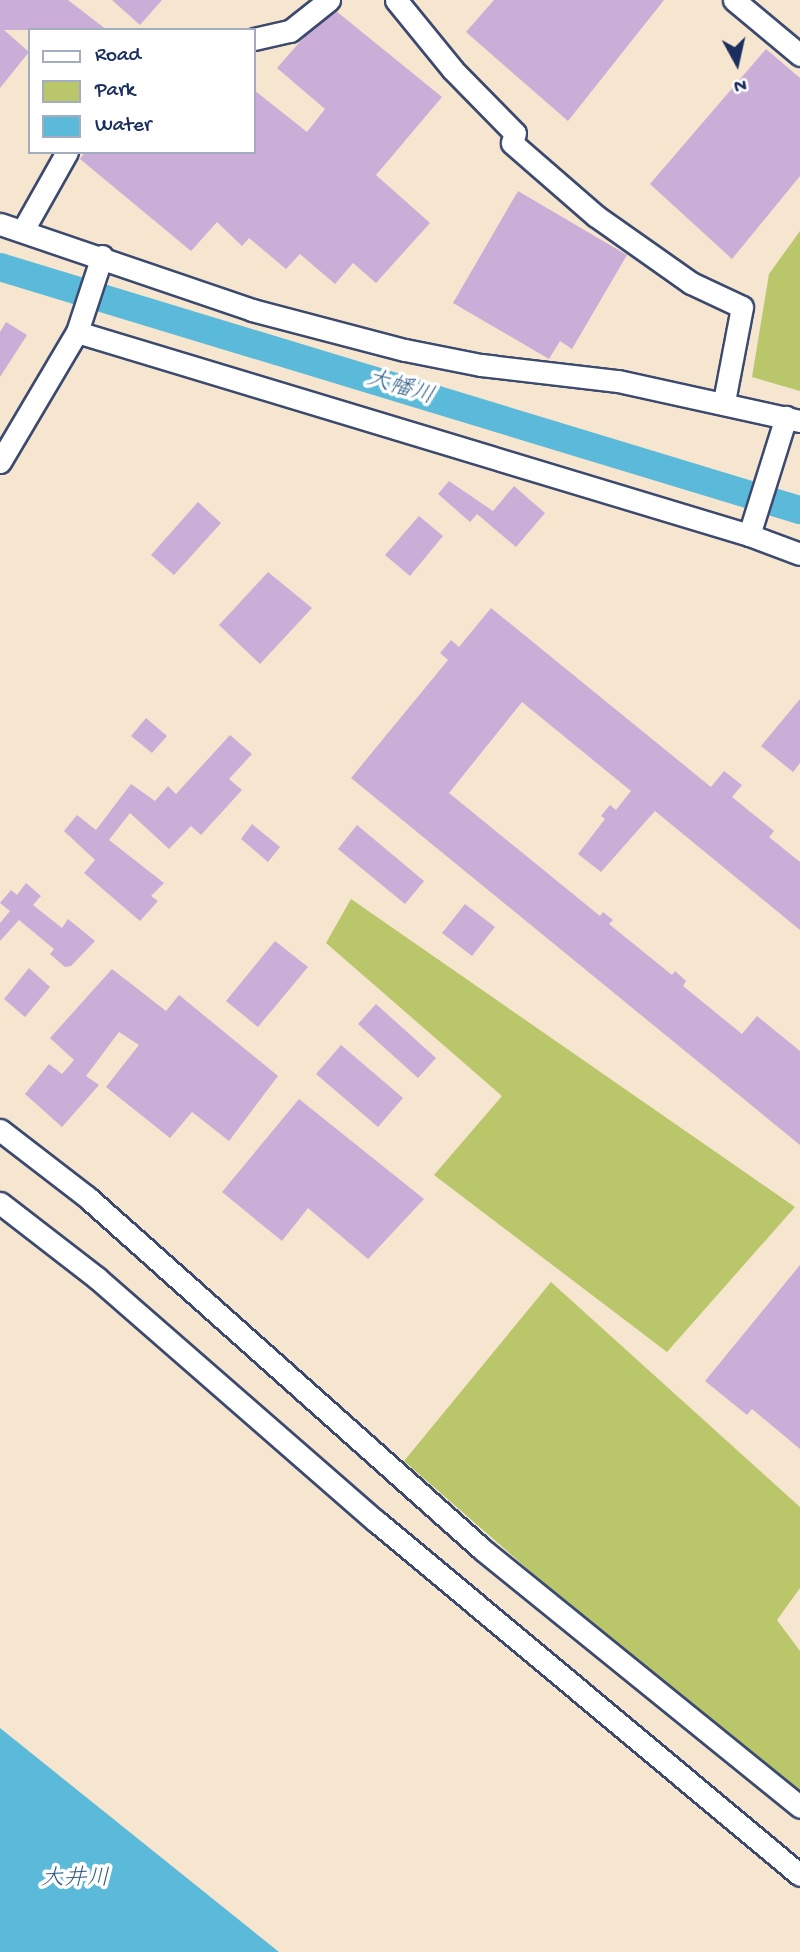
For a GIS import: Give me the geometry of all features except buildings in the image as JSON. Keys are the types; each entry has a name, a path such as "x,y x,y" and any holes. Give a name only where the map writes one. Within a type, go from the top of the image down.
{"street":[{"path":"256,40 290,31 329,0"},
{"path":"396,0 453,70 514,133 512,143 596,216 691,283 742,307 724,401"},
{"path":"734,0 800,55"},
{"path":"23,230 66,154"},
{"path":"0,224 23,230 99,263 252,310 405,350 724,401 793,419 750,535"},
{"path":"1,459 77,332 99,263"},
{"path":"77,332 750,535 800,554"},
{"path":"0,1130 87,1197 483,1550 800,1807"},
{"path":"0,1203 97,1278 417,1556 800,1875"}],"green space":[{"path":"800,231 800,391 752,377 769,274"},
{"path":"351,899 795,1207 667,1352 434,1175 502,1096 326,943"},
{"path":"551,1282 800,1507 800,1588 777,1620 800,1651 800,1807 404,1461"}],"water":[{"name":"大井川","path":"0,1728 279,1952 0,1952"}],"waterway":[{"name":"大幡川","path":"0,267 800,510"}]}
